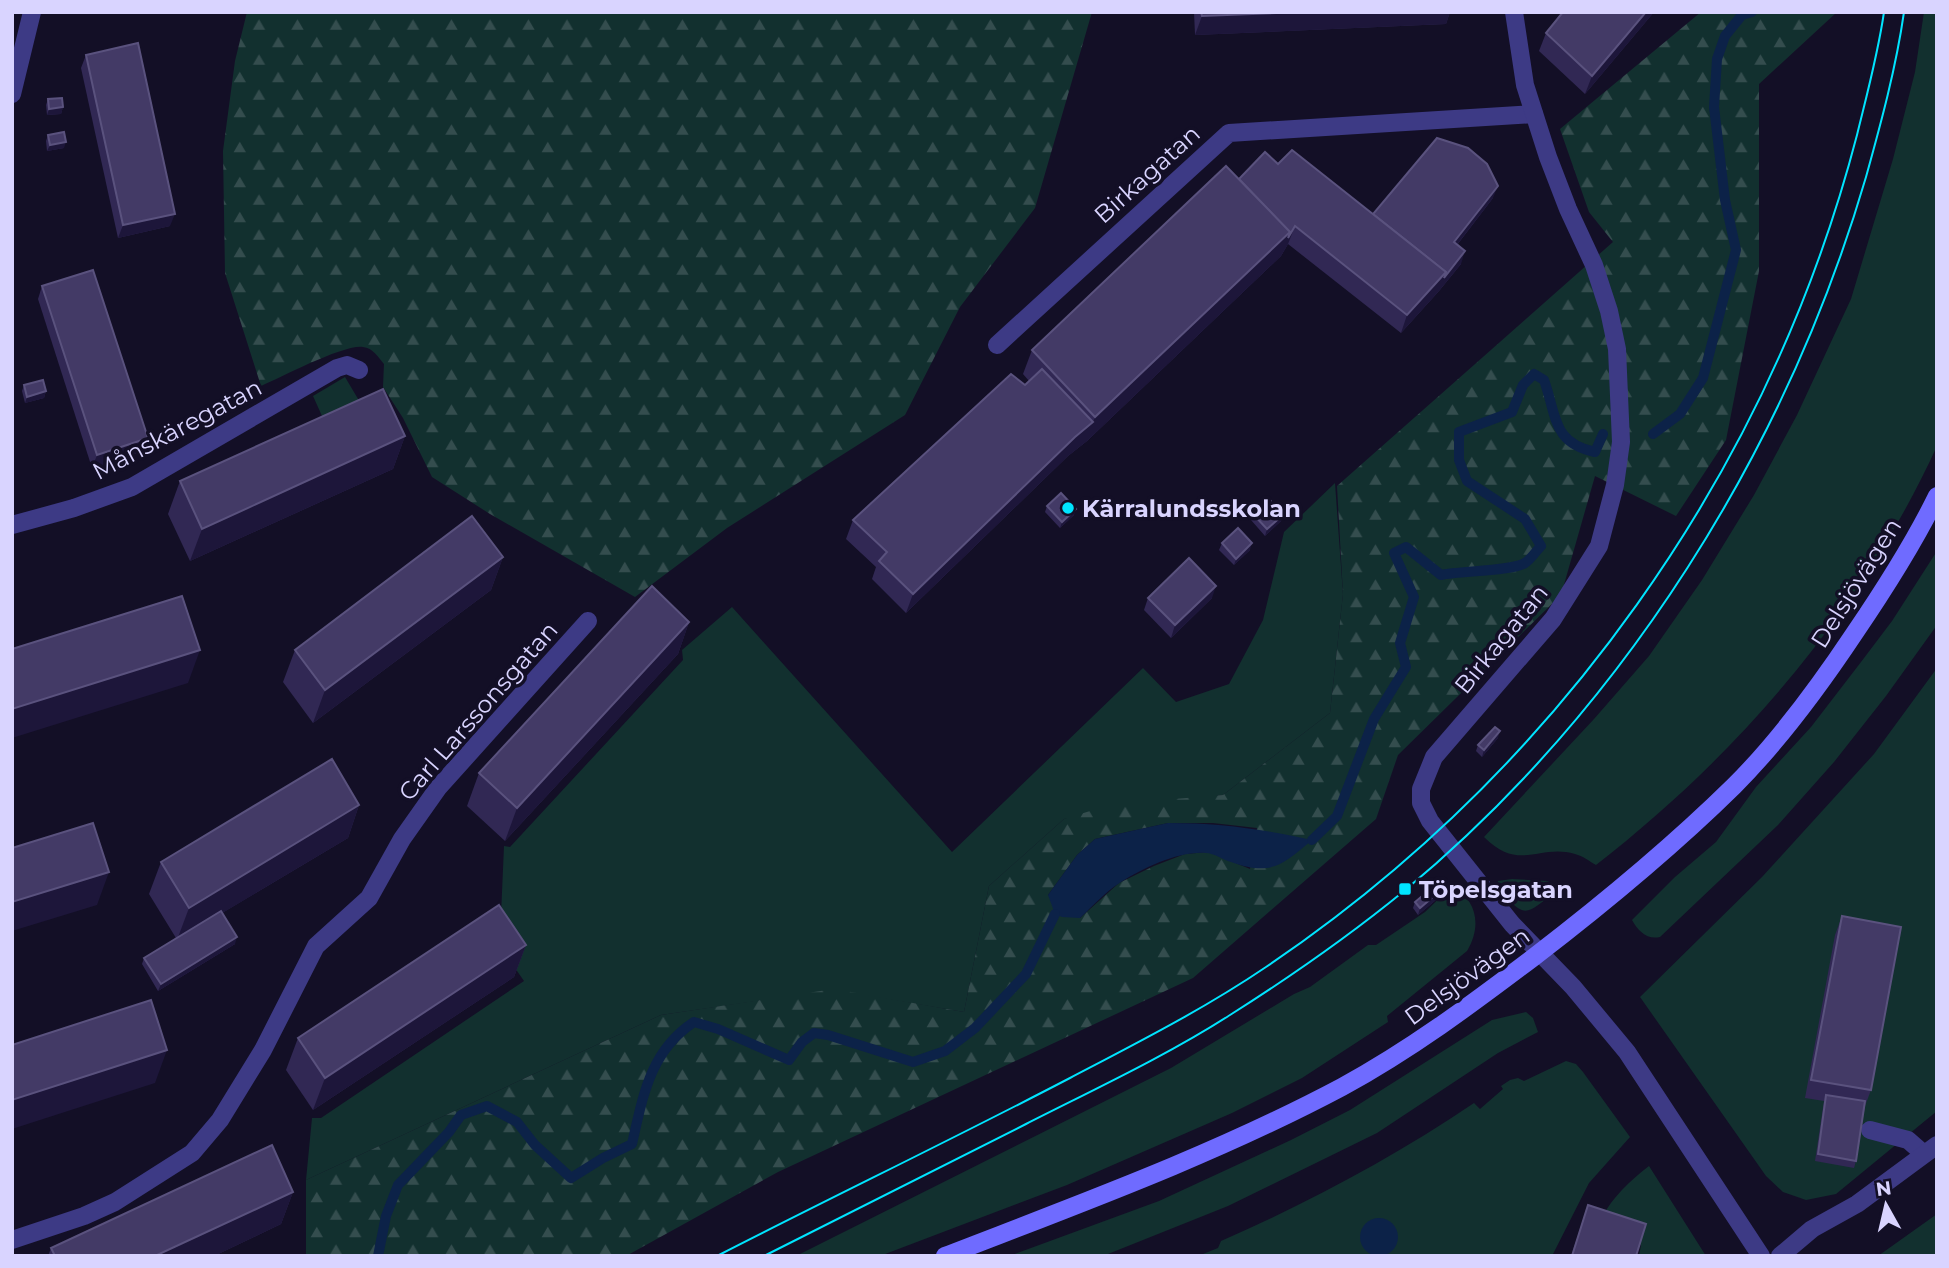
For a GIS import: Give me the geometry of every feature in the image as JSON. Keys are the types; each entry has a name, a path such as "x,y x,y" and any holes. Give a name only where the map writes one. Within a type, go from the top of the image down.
{"street":[{"path":"12,94 32,12"},
{"name":"Birkagatan","path":"1514,12 1525,85 1534,114 1568,209 1594,265 1609,311 1616,349 1622,416 1621,442 1615,485 1599,546 1553,619 1434,757 1421,789 1421,803 1430,821 1512,924 1541,952"},
{"name":"Birkagatan","path":"997,345 1229,132 1534,114"},
{"name":"Månskäregatan","path":"12,525 74,508 132,487 337,368 348,365 359,370"},
{"name":"Delsjövägen","path":"945,1256 1163,1172 1342,1087 1412,1047 1541,952 1608,900 1734,786 1780,735 1820,683 1890,580 1937,496"},
{"name":"Carl Larssonsgatan","path":"12,1240 84,1216 115,1202 192,1153 219,1120 263,1050 316,946 369,898 402,839 438,788 589,621"},
{"path":"1541,952 1627,1052 1760,1256"},
{"path":"1780,1256 1812,1229 1857,1204 1930,1150 1908,1140 1870,1130"}],"green space":[{"path":"247,12 1092,12 1035,208 960,307 905,415 727,528 635,597 490,514 432,477 403,418 383,387 384,364 370,349 354,347 342,351 261,386 225,273 223,151 235,61"},
{"path":"1701,12 1837,12 1759,84 1759,271 1726,440 1676,516 1595,476 1561,595 1398,755 1376,819 1193,978 778,1172 626,1256 306,1256 306,1180 661,1015 834,989 964,1012 989,886 1064,819 1113,804 1223,795 1330,713 1343,594 1337,486 1613,242 1589,212 1560,129","holes":["1168,823 1213,823 1257,828 1250,869 1209,852 1185,854 1119,883 1080,918 1048,895 1077,855 1095,839"]},
{"path":"1924,12 1937,12 1937,446 1906,507 1872,566 1792,676 1747,727 1649,822 1596,865 1578,855 1562,852 1519,855 1497,848 1484,837 1649,656 1702,580 1754,495 1797,415 1851,299 1893,159 1915,72"},
{"path":"345,377 370,419 331,436 313,396"},
{"path":"1335,483 1343,594 1330,713 1223,795 1064,819 989,886 964,1012 834,990 661,1015 306,1180 312,1118 321,1118 524,981 490,932 501,915 504,846 510,847 683,660 682,650 732,607 952,852 1143,668 1176,702 1229,684 1263,620 1284,532"},
{"path":"1937,551 1937,625 1886,696 1834,762 1778,825 1660,937 1643,934 1632,920 1675,877 1716,842 1756,787 1811,727 1861,662 1892,621"},
{"path":"1937,668 1937,1111 1836,1194 1806,1200 1783,1192 1766,1176 1640,997 1762,877 1874,754"},
{"path":"1498,881 1548,881 1558,889 1538,905 1525,911 1514,904 1497,885"},
{"path":"1452,886 1467,899 1474,914 1475,932 1467,951 1387,1016 1388,1022 1302,1078 1232,1113 1067,1185 880,1256 796,1256 1171,1068 1310,987 1368,945 1376,945 1425,912"},
{"path":"1526,1012 1533,1018 1538,1032 1498,1053 1377,1133 1228,1206 1103,1256 1009,1256 1159,1201 1291,1140 1350,1110 1492,1020"},
{"path":"1566,1061 1576,1064 1583,1072 1630,1137 1589,1183 1552,1256 1198,1256 1218,1248 1221,1241 1351,1178 1474,1103 1480,1109 1510,1080 1518,1078 1524,1081"},
{"path":"1649,1166 1706,1256 1639,1256 1641,1245 1596,1231 1605,1211 1618,1194"},
{"path":"1937,1214 1937,1256 1878,1256"}],"water":[{"path":"1168,823 1240,827 1312,840 1283,862 1266,868 1244,866 1209,853 1173,858 1121,882 1080,918 1055,914 1048,895 1077,855 1095,839"},
{"path":"1379,1218 1393,1223 1398,1237 1393,1251 1379,1256 1365,1251 1360,1237 1365,1223"}],"building":[{"path":"1201,12 1301,12 1202,16"},
{"path":"1563,12 1646,12 1592,76 1546,33"},
{"path":"138,43 175,214 123,225 86,55"},
{"path":"62,98 63,107 49,109 48,99"},
{"path":"64,132 66,142 50,145 48,135"},
{"path":"1437,138 1468,148 1487,164 1498,186 1454,242 1465,251 1444,278 1446,272 1373,214"},
{"path":"1292,150 1446,272 1407,315 1295,226 1288,238 1290,232 1239,179 1265,152 1278,164"},
{"path":"1226,166 1290,232 1095,417 1032,350"},
{"path":"93,270 148,438 97,455 42,286"},
{"path":"1042,369 1093,422 913,594 879,561 887,552 853,520 1011,374 1025,385"},
{"path":"43,380 46,391 27,397 24,385"},
{"path":"383,389 405,436 202,529 180,481"},
{"path":"1061,493 1076,509 1062,522 1047,506"},
{"path":"1269,499 1283,515 1267,529 1253,514"},
{"path":"472,516 503,557 325,690 295,650"},
{"path":"1238,528 1252,543 1236,559 1222,543"},
{"path":"1189,558 1216,586 1175,625 1148,598"},
{"path":"652,586 689,622 517,808 479,773"},
{"path":"182,596 200,650 12,709 12,649"},
{"path":"1495,727 1500,731 1484,750 1478,745"},
{"path":"332,759 359,805 189,908 161,862"},
{"path":"93,823 109,872 12,902 12,848"},
{"path":"1434,886 1439,892 1420,908 1415,902"},
{"path":"499,905 526,945 325,1078 298,1038"},
{"path":"221,911 237,937 161,984 144,958"},
{"path":"1842,916 1901,927 1871,1090 1811,1080"},
{"path":"151,1000 167,1050 12,1100 12,1045"},
{"path":"1826,1095 1865,1101 1856,1161 1818,1154"},
{"path":"272,1145 293,1192 155,1256 55,1256 51,1248"},
{"path":"1588,1205 1646,1224 1636,1256 1572,1256"}],"waterway":[{"path":"1653,434 1680,414 1703,378 1736,250 1725,200 1714,107 1717,59 1725,36 1742,15 1752,12"},
{"path":"1312,840 1337,816 1374,719 1406,667 1400,643 1414,597 1394,553 1406,547 1441,575 1519,566 1541,546 1525,519 1467,481 1459,460 1459,432 1512,412 1523,385 1534,374 1544,380 1558,426 1571,442 1595,452 1603,434"},
{"path":"378,1256 386,1216 398,1185 449,1132 461,1115 487,1106 517,1122 535,1145 571,1178 632,1144 645,1092 658,1061 667,1047 694,1022 718,1029 789,1060 802,1042 814,1033 913,1062 945,1051 975,1028 1026,974 1055,914"}],"tram line":[{"path":"717,1256 1026,1101 1219,997 1266,967 1371,889 1468,802 1557,707 1637,605 1708,495 1768,380 1818,260 1857,135 1884,12"},
{"path":"764,1256 1130,1072 1252,1001 1341,940 1404,891 1484,819 1558,741 1626,657 1688,568 1743,475 1791,378 1832,279 1866,177 1883,116 1904,12"}],"place":[{"name":"Kärralundsskolan","path":"1068,508"},
{"name":"Töpelsgatan","path":"1405,889"}]}
